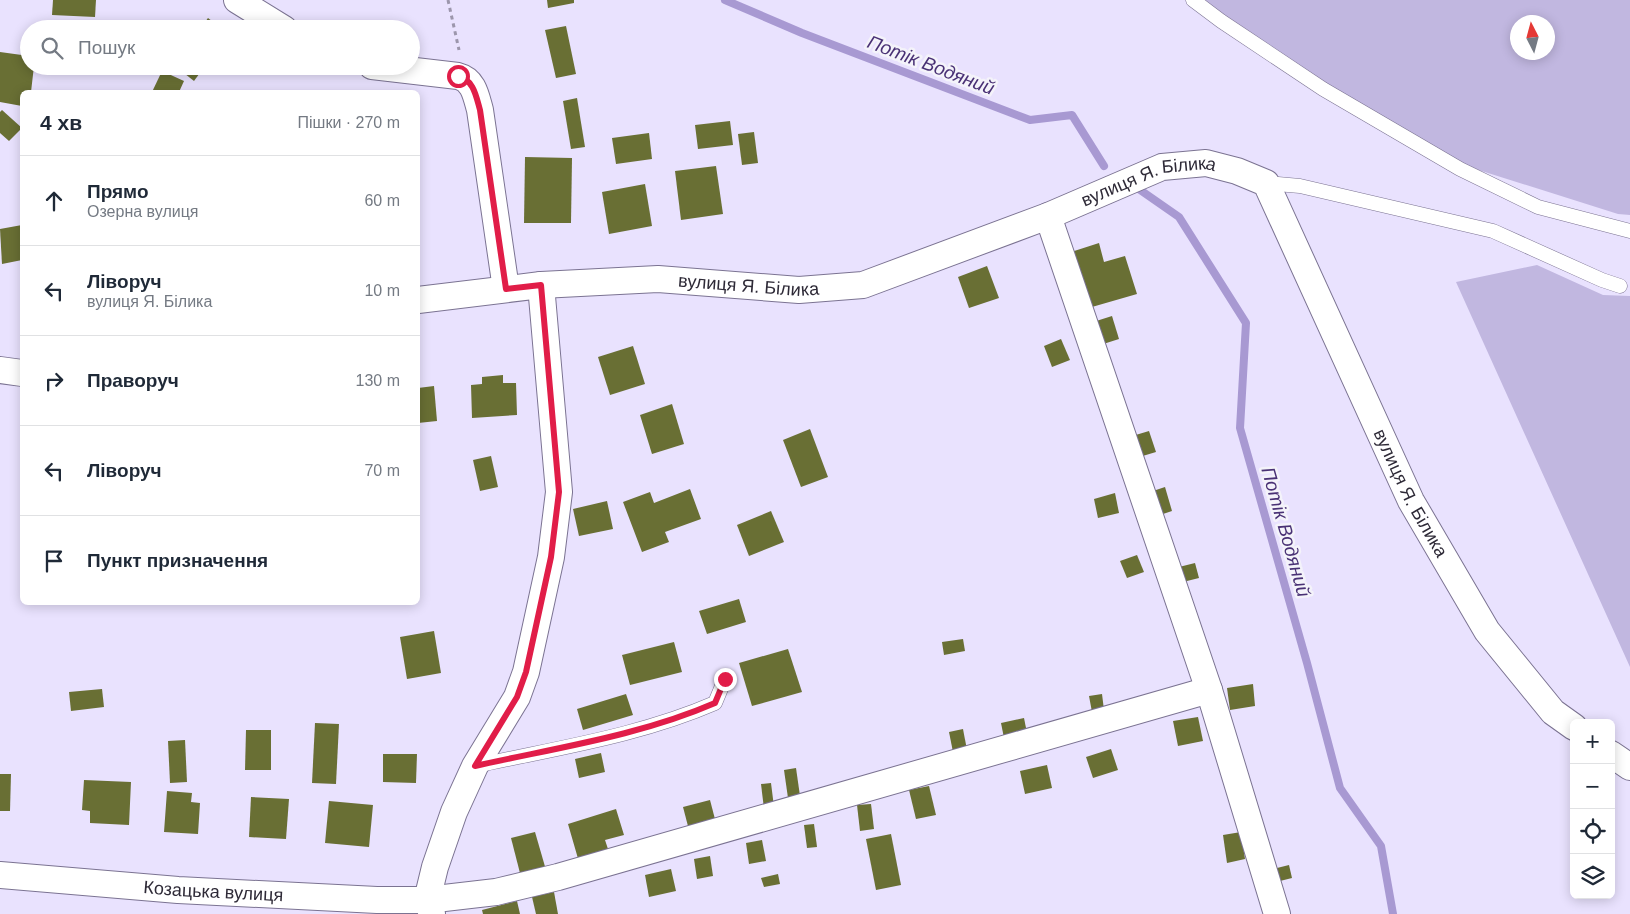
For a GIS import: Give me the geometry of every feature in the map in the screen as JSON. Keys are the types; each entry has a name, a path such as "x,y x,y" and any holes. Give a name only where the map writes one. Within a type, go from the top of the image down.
{"street":[{"path":"237,0 269,20"},
{"path":"420,72 464,78 474,90 480,110 506,289"},
{"name":"вулиця Я. Білика","path":"420,300 541,285 658,279 799,290 863,285 1048,216 1162,167 1206,163 1237,171 1266,183 1411,501 1487,631 1553,712 1570,724"},
{"path":"1048,216 1209,690 1277,914"},
{"path":"429,907 435,867 454,812 475,766 517,697 526,672 551,557 559,492 541,285"},
{"path":"0,370 20,373"},
{"name":"Козацька вулиця","path":"0,875 178,890 377,900 429,907 558,877 1209,690"},
{"path":"1615,757 1630,767"}],"lane":[{"path":"1193,0 1322,89 1460,169 1538,208 1630,231"},
{"path":"1266,183 1300,186 1493,232 1602,280 1620,286"},
{"path":"475,766 643,729 715,703 725,679"}],"path":[{"path":"448,0 464,78"}],"shaded area":[{"path":"1199,0 1630,0 1630,215 1618,214 1450,161 1373,116"},
{"path":"1537,265 1603,295 1630,296 1630,667 1456,282"}],"building":[{"path":"53,0 96,0 95,17 52,15"},
{"path":"547,0 574,0 574,3 548,8"},
{"path":"566,26 576,74 556,78 545,30"},
{"path":"0,52 20,55 20,75 33,75 31,90 20,90 20,106 0,102"},
{"path":"160,75 171,75 184,81 180,90 153,90"},
{"path":"186,75 198,75 194,81"},
{"path":"577,98 585,147 571,149 563,101"},
{"path":"2,110 20,126 20,130 9,141 0,133 0,112"},
{"path":"730,121 733,145 698,149 695,125"},
{"path":"754,132 758,163 742,165 738,134"},
{"path":"649,133 652,159 616,164 612,138"},
{"path":"525,157 572,158 571,223 524,223"},
{"path":"716,166 723,214 681,220 675,171"},
{"path":"645,184 652,226 609,234 602,192"},
{"path":"20,225 20,260 2,264 0,229"},
{"path":"1099,243 1104,262 1125,256 1137,294 1085,309 1068,253"},
{"path":"987,266 999,298 969,308 958,277"},
{"path":"1112,316 1119,339 1097,346 1090,323"},
{"path":"1061,339 1070,360 1052,367 1044,346"},
{"path":"633,346 645,384 610,395 598,357"},
{"path":"503,375 503,383 516,383 517,415 472,418 471,385 482,384 482,377"},
{"path":"434,386 437,421 420,423 420,388"},
{"path":"672,404 684,444 652,454 640,415"},
{"path":"810,429 828,477 801,487 783,440"},
{"path":"1149,431 1156,452 1136,458 1129,437"},
{"path":"491,456 498,487 480,491 473,460"},
{"path":"1165,487 1172,511 1157,516 1150,492"},
{"path":"690,489 701,519 665,532 669,542 642,552 623,502 650,492 654,503"},
{"path":"1115,493 1119,513 1098,518 1094,499"},
{"path":"607,501 613,529 579,536 573,509"},
{"path":"771,511 784,542 749,556 737,525"},
{"path":"1137,555 1144,572 1127,578 1120,561"},
{"path":"1195,563 1199,578 1179,583 1175,568"},
{"path":"739,599 746,622 707,634 699,611"},
{"path":"434,631 441,673 407,679 400,637"},
{"path":"963,639 965,651 944,655 942,642"},
{"path":"674,642 682,672 630,685 622,655"},
{"path":"788,649 802,692 752,706 739,663"},
{"path":"1253,684 1255,706 1230,710 1227,688"},
{"path":"102,689 104,707 71,711 69,692"},
{"path":"626,694 633,715 583,730 577,709"},
{"path":"1102,694 1104,710 1092,712 1089,696"},
{"path":"1198,717 1203,741 1178,746 1173,721"},
{"path":"1024,718 1027,733 1004,738 1001,723"},
{"path":"315,723 339,724 336,784 312,783"},
{"path":"963,729 967,750 953,752 949,732"},
{"path":"246,730 271,730 271,770 245,770"},
{"path":"185,740 187,782 170,783 168,741"},
{"path":"1111,749 1118,770 1093,778 1086,757"},
{"path":"601,753 605,772 579,778 575,759"},
{"path":"383,754 417,754 416,783 383,782"},
{"path":"1047,765 1052,788 1025,794 1020,771"},
{"path":"796,768 800,796 788,798 784,770"},
{"path":"0,774 11,774 10,811 0,811"},
{"path":"84,780 131,782 129,825 90,823 90,811 82,810"},
{"path":"771,783 774,807 764,809 761,784"},
{"path":"929,786 936,815 916,819 909,790"},
{"path":"167,791 192,793 191,802 200,803 198,834 164,832"},
{"path":"251,797 289,799 286,839 249,837"},
{"path":"710,800 716,823 689,830 683,807"},
{"path":"329,801 373,805 369,847 325,843"},
{"path":"871,804 874,829 860,831 857,805"},
{"path":"616,809 624,835 605,840 609,852 579,862 568,824"},
{"path":"814,824 817,847 807,848 804,825"},
{"path":"535,832 546,870 521,877 511,838"},
{"path":"1241,832 1245,859 1227,863 1223,835"},
{"path":"891,834 901,885 876,890 866,839"},
{"path":"762,840 766,861 749,864 746,843"},
{"path":"710,856 713,876 697,879 694,859"},
{"path":"1289,865 1292,878 1272,883 1269,870"},
{"path":"671,869 676,891 649,897 645,875"},
{"path":"778,874 780,884 764,887 761,878"},
{"path":"554,892 558,914 536,914 532,897"},
{"path":"517,901 520,914 483,914 482,910"}],"waterway":[{"name":"Потік Водяний","path":"725,0 802,33 1030,120 1072,115 1104,166"},
{"name":"Потік Водяний","path":"1133,185 1179,217 1246,323 1240,428 1307,663 1340,788 1381,846 1393,914"}],"route":[{"path":"458,76 469,82 474,90 480,110 506,289 541,285 559,492 551,557 526,672 517,697 475,766 643,729 715,703 725,679"}]}
